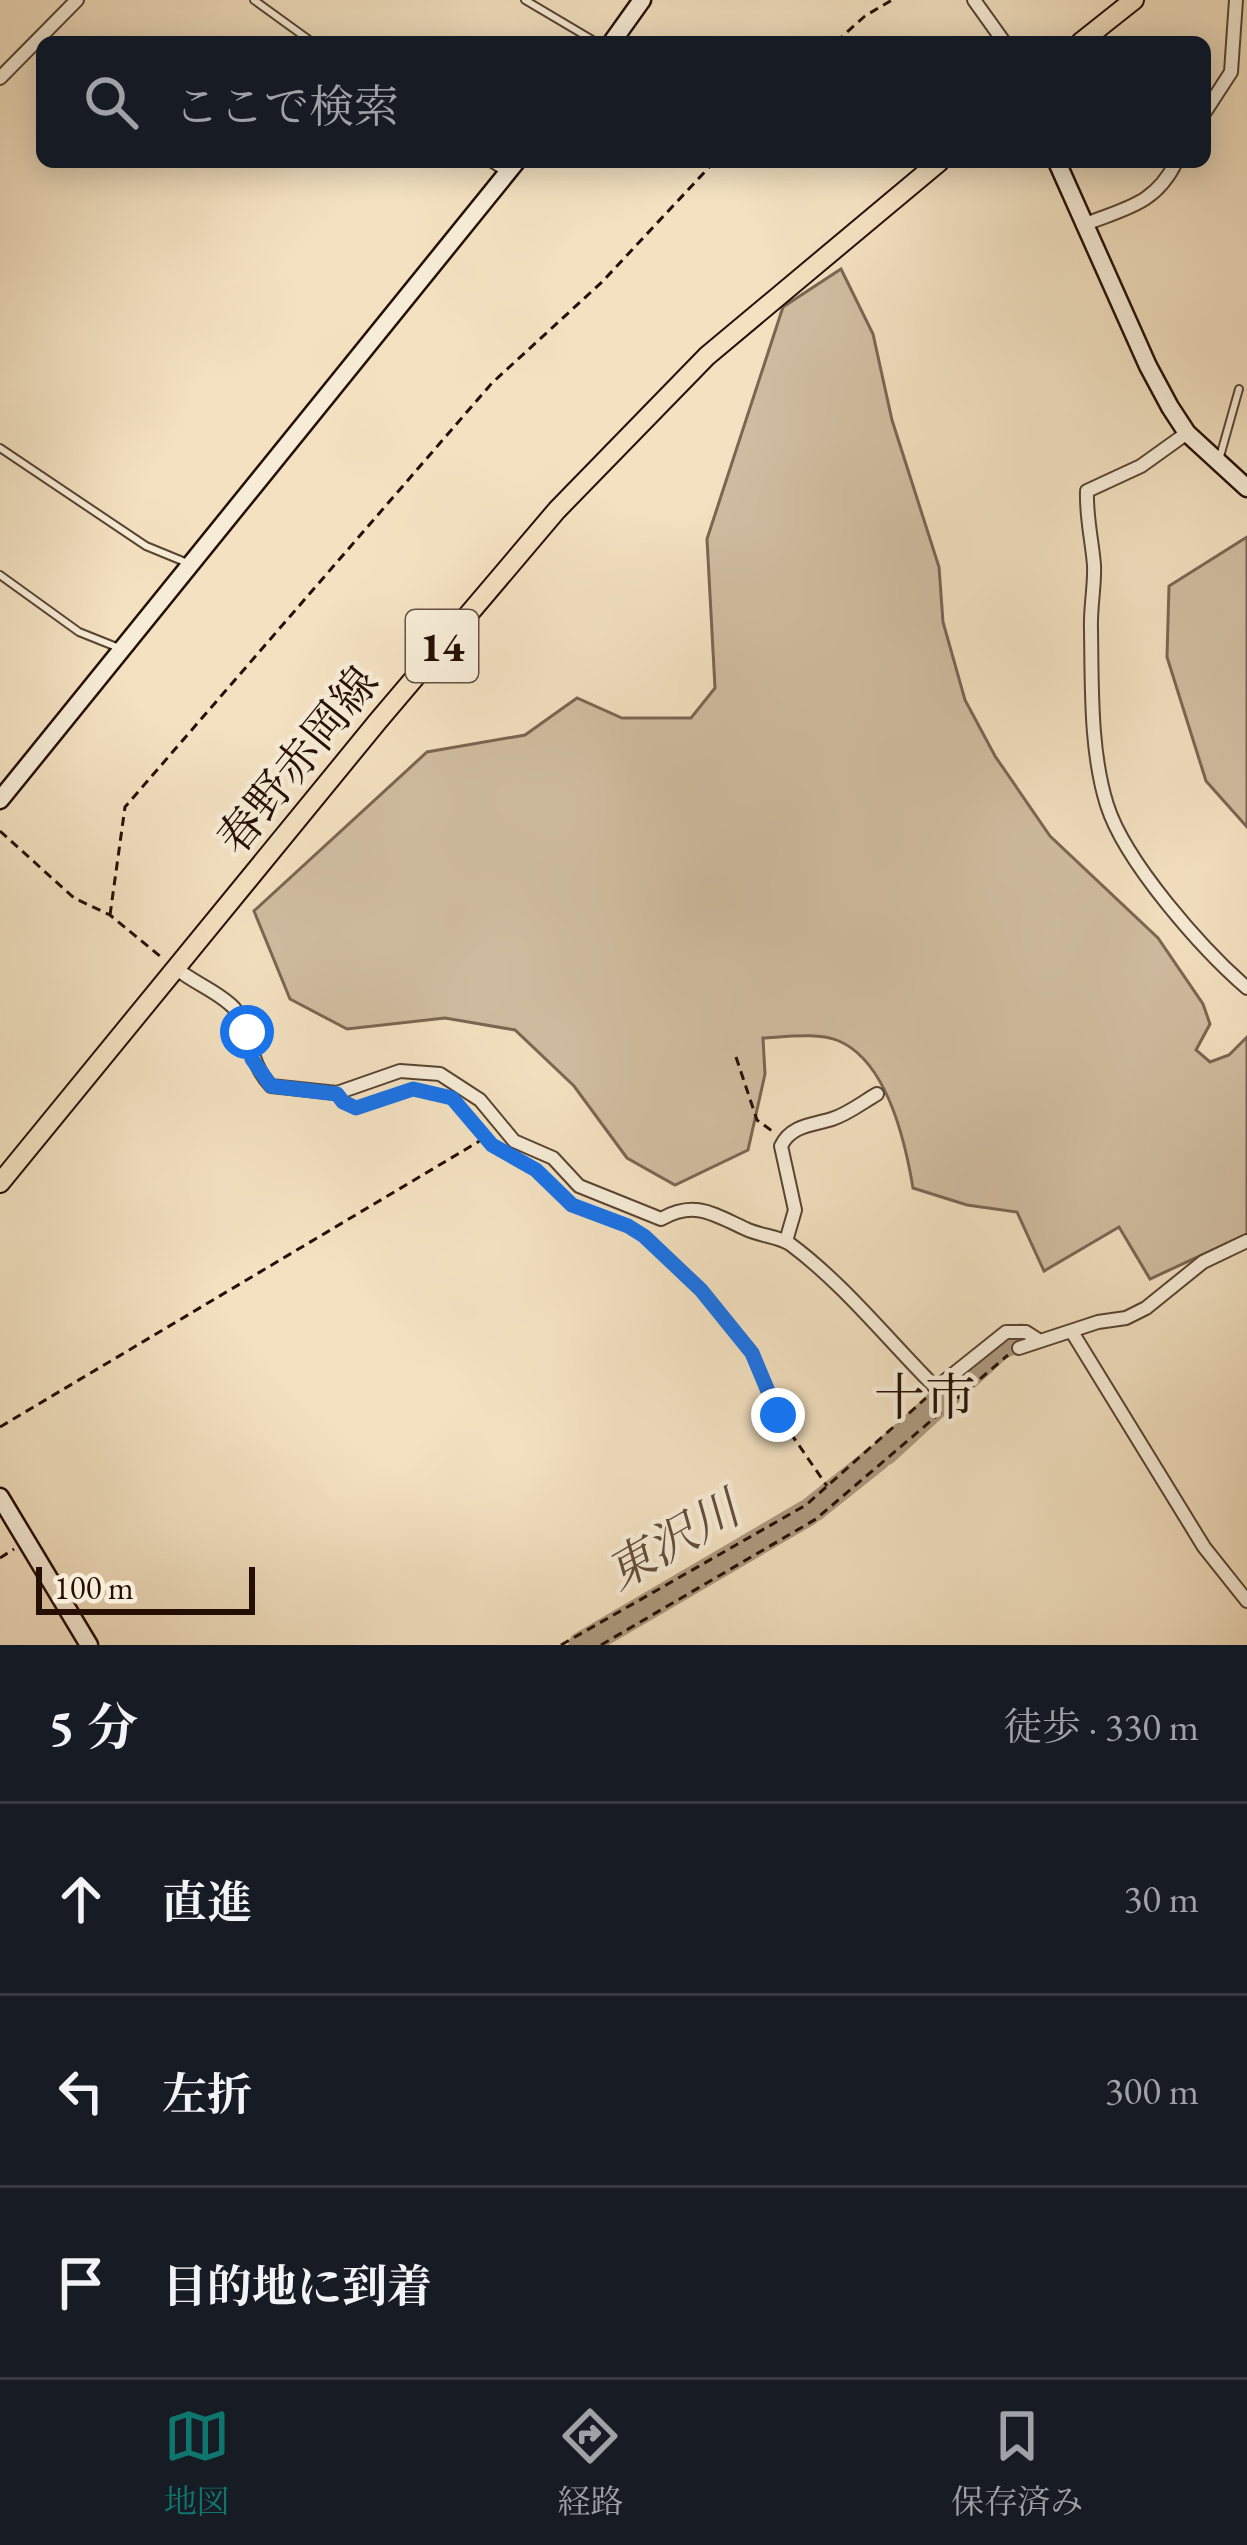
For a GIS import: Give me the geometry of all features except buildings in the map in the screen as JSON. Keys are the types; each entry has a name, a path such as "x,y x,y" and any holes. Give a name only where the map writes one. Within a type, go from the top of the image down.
{"main road":[{"path":"1089,36 1134,0"},
{"name":"春野赤岡線","path":"0,1184 557,510 707,356 931,168"}],"street":[{"path":"41,36 76,0"},
{"path":"616,36 642,0"},
{"path":"974,0 1000,36"},
{"path":"1211,103 1231,72 1236,0"},
{"path":"0,78 36,41"},
{"path":"0,800 511,168"},
{"path":"1059,168 1148,366 1187,434 1247,488"},
{"path":"1083,225 1145,201 1164,186 1173,168"},
{"path":"1187,434 1141,466 1087,491 1094,567 1090,625 1098,759 1108,808 1133,854 1192,933 1247,988"},
{"path":"177,969 235,1008 247,1032 252,1059 271,1086 337,1094 400,1071 440,1074 480,1100 514,1141 553,1157 579,1186 593,1194 661,1219 680,1209 701,1207 754,1233 786,1241 823,1271 936,1388 1006,1332 1025,1332 1040,1341"},
{"path":"786,1241 795,1210 781,1146 784,1137 806,1125 836,1118 877,1094"},
{"path":"1019,1348 1098,1322 1126,1318 1146,1308 1203,1262 1247,1241"},
{"path":"1072,1332 1204,1547 1247,1601"},
{"path":"0,1497 89,1645"}],"lane":[{"path":"254,0 304,36"},
{"path":"525,0 586,36"},
{"path":"1218,463 1238,389"},
{"path":"0,448 146,546 192,565"},
{"path":"0,575 80,632 123,650"}],"path":[{"path":"843,36 892,0"},
{"path":"110,915 125,807 491,383 602,282 708,168"},
{"path":"0,831 74,898 110,915 177,969"},
{"path":"736,1057 757,1120 784,1137"},
{"path":"337,1094 356,1108 413,1089 452,1098 484,1138 536,1170 572,1205 644,1236 701,1290 752,1353 778,1415 827,1486"},
{"path":"0,1427 484,1138"},
{"path":"602,1645 816,1519 1019,1348"},
{"path":"561,1645 806,1505 936,1388"},
{"path":"875,1446 886,1462"},
{"path":"806,1505 816,1519"}],"shaded area":[{"path":"841,269 873,334 892,420 939,567 943,622 965,700 995,756 1050,836 1158,938 1203,1004 1210,1024 1196,1050 1210,1062 1229,1055 1247,1037 1247,1234 1150,1279 1119,1227 1044,1271 1017,1212 967,1205 913,1188 899,1126 881,1084 856,1051 839,1041 812,1036 763,1038 765,1074 748,1150 675,1185 627,1158 574,1086 515,1030 445,1018 347,1029 290,999 254,911 427,752 525,735 577,698 622,718 691,718 715,688 707,539 783,307"},
{"path":"1247,537 1247,827 1206,781 1167,657 1169,586"}],"waterway":[{"name":"東沢川","path":"885,1452 999,1347 1021,1337"},
{"name":"東沢川","path":"813,1509 877,1458"},
{"name":"東沢川","path":"582,1645 807,1513"}],"district":[{"name":"十市","path":"925,1397"}],"route":[{"path":"247,1032 252,1059 271,1086 337,1094 356,1108 413,1089 452,1098 484,1138 536,1170 572,1205 644,1236 701,1290 752,1353 778,1415"}]}
